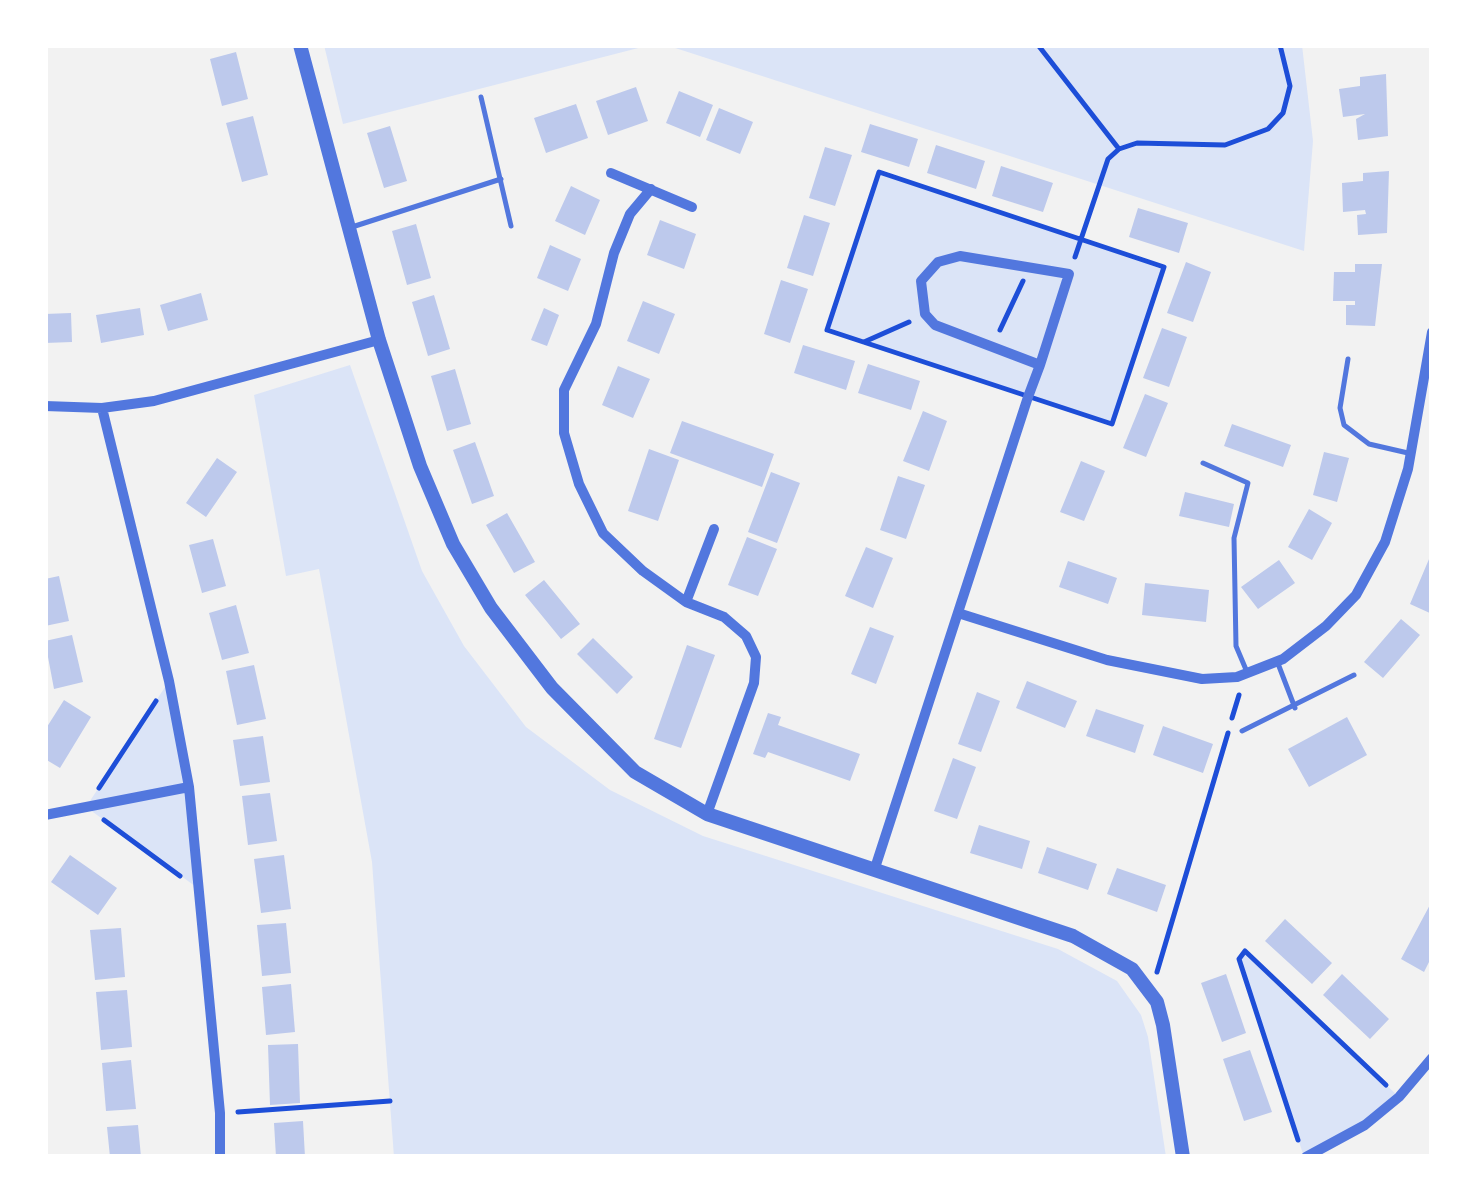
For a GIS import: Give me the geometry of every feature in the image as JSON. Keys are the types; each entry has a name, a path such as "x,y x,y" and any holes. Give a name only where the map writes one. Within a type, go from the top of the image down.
{"street":[{"path":"300,45 378,340 420,466 453,544 491,608 552,688 634,772 708,814 1073,936 1132,969 1156,1002 1163,1025 1183,1157"},
{"path":"611,173 692,207"},
{"path":"651,189 630,214 614,253 596,324 564,390 564,433 578,484 604,533 643,571 686,602 724,618 746,636 756,657 754,683 708,814"},
{"path":"874,871 1028,397 1040,365 1069,274 960,256 938,262 921,281 925,314 934,325 1040,365"},
{"path":"958,613 1152,672 1202,680 1247,673 1277,661 1326,626 1356,595 1385,542 1411,453 1432,332"},
{"path":"45,406 102,408 192,393 378,340"},
{"path":"102,408 169,681 189,787 220,1114 220,1157"},
{"path":"686,602 714,529"},
{"path":"45,815 189,787"},
{"path":"1303,1152 1365,1125 1399,1097 1432,1058"}],"lane":[{"path":"481,97 512,226"},
{"path":"349,228 501,179"},
{"path":"1348,358 1340,408 1344,424 1369,444 1411,453"},
{"path":"1203,463 1248,483 1234,538 1236,646 1247,673"},
{"path":"1277,661 1295,708"},
{"path":"1242,731 1295,708 1354,675"}],"path":[{"path":"1038,45 1119,149"},
{"path":"1069,274 1108,159 1119,149 1136,143 1225,146 1268,129 1283,113 1290,86 1280,45"},
{"path":"879,172 1081,240 1164,267 1112,424 827,330 879,172"},
{"path":"993,347 1029,268"},
{"path":"864,342 925,314"},
{"path":"1156,974 1247,673"},
{"path":"1303,1152 1240,958 1245,952 1399,1097"},
{"path":"220,1114 390,1101"}],"shaded area":[{"path":"324,45 650,45 343,124"},
{"path":"666,45 1302,45 1313,141 1304,251"},
{"path":"879,172 1164,267 1112,424 827,330"},
{"path":"350,365 422,571 464,646 526,727 610,790 703,836 1058,949 1117,981 1141,1015 1148,1037 1166,1157 394,1157 372,862 319,569 286,576 254,395"},
{"path":"169,681 199,889 86,807"},
{"path":"1245,951 1399,1097 1365,1125 1304,1157 1239,959"}],"building":[{"path":"236,52 248,99 222,106 210,59"},
{"path":"1386,74 1388,136 1358,140 1356,119 1365,114 1343,117 1339,89 1360,86 1360,77"},
{"path":"636,87 648,121 608,135 596,101"},
{"path":"679,91 713,105 700,137 666,123"},
{"path":"576,104 588,138 546,153 534,118"},
{"path":"719,108 753,122 740,154 706,140"},
{"path":"253,116 268,175 242,182 226,123"},
{"path":"870,124 918,139 909,167 861,152"},
{"path":"390,126 407,181 384,188 367,133"},
{"path":"936,145 985,161 976,189 927,173"},
{"path":"825,147 852,155 835,206 809,198"},
{"path":"1001,166 1053,183 1043,212 992,196"},
{"path":"1389,171 1387,233 1358,235 1357,215 1366,214 1365,210 1343,212 1342,183 1363,181 1363,173"},
{"path":"571,186 600,200 585,235 555,221"},
{"path":"1138,208 1188,223 1179,253 1129,237"},
{"path":"804,215 830,223 813,276 787,268"},
{"path":"660,220 696,234 684,269 647,255"},
{"path":"416,224 431,278 407,285 392,231"},
{"path":"550,245 581,259 568,291 537,278"},
{"path":"1186,262 1211,272 1193,322 1167,313"},
{"path":"1355,264 1382,264 1375,326 1346,325 1346,305 1355,305 1355,301 1333,301 1334,272 1355,272"},
{"path":"781,280 808,289 790,343 764,334"},
{"path":"201,293 208,320 168,331 160,305"},
{"path":"434,295 450,349 428,356 412,302"},
{"path":"643,301 675,314 659,354 627,341"},
{"path":"140,308 144,335 101,343 96,315"},
{"path":"544,308 559,315 547,346 531,340"},
{"path":"71,313 72,342 45,343 45,314"},
{"path":"1162,328 1187,337 1169,387 1143,378"},
{"path":"803,345 855,361 846,390 794,373"},
{"path":"868,364 920,381 911,410 858,393"},
{"path":"618,366 650,379 633,418 602,405"},
{"path":"455,369 471,424 447,431 431,376"},
{"path":"1145,394 1168,403 1146,457 1123,448"},
{"path":"923,411 947,421 929,471 903,461"},
{"path":"682,421 774,454 762,487 670,453"},
{"path":"1232,424 1291,445 1283,467 1224,446"},
{"path":"475,442 494,496 472,504 453,450"},
{"path":"649,449 679,460 658,521 628,511"},
{"path":"1324,452 1349,458 1337,502 1313,495"},
{"path":"217,458 237,472 206,517 186,503"},
{"path":"1081,461 1105,471 1084,521 1060,512"},
{"path":"771,472 800,483 777,543 748,532"},
{"path":"898,476 925,485 906,539 880,530"},
{"path":"1185,492 1234,504 1229,527 1179,516"},
{"path":"1309,509 1332,523 1312,560 1288,547"},
{"path":"507,513 535,562 514,573 486,525"},
{"path":"747,537 777,549 758,596 728,585"},
{"path":"213,539 226,586 202,593 189,545"},
{"path":"866,547 893,558 873,608 845,596"},
{"path":"1432,552 1432,614 1410,604"},
{"path":"1279,560 1295,583 1258,609 1241,587"},
{"path":"1068,561 1117,578 1108,604 1059,587"},
{"path":"59,576 69,621 45,626 45,579"},
{"path":"544,580 580,624 561,639 525,595"},
{"path":"1145,583 1209,590 1206,622 1142,615"},
{"path":"236,605 249,653 222,660 209,613"},
{"path":"1401,619 1420,635 1383,678 1364,662"},
{"path":"870,627 894,636 876,684 851,674"},
{"path":"72,635 83,682 54,689 45,641"},
{"path":"593,638 633,677 617,694 577,654"},
{"path":"687,645 715,655 681,748 654,739"},
{"path":"254,665 266,719 237,725 226,671"},
{"path":"1027,681 1077,701 1065,728 1016,708"},
{"path":"977,692 1000,701 981,752 958,744"},
{"path":"64,700 91,717 60,768 45,759 45,730"},
{"path":"1096,709 1144,725 1135,753 1086,736"},
{"path":"768,713 781,717 778,725 860,754 850,781 768,752 765,758 753,754"},
{"path":"1347,717 1367,755 1309,787 1288,749"},
{"path":"1163,726 1213,744 1203,773 1153,755"},
{"path":"263,736 270,782 240,786 233,740"},
{"path":"953,758 976,767 957,819 934,811"},
{"path":"270,793 277,841 248,845 242,796"},
{"path":"979,825 1030,841 1022,869 970,853"},
{"path":"1047,847 1097,864 1088,890 1038,873"},
{"path":"70,855 117,888 98,915 51,882"},
{"path":"284,855 291,909 261,913 254,859"},
{"path":"1117,868 1166,885 1157,912 1107,894"},
{"path":"1432,901 1432,956 1424,972 1401,959"},
{"path":"1285,919 1332,963 1312,984 1265,941"},
{"path":"286,923 291,973 262,976 257,925"},
{"path":"121,928 125,977 95,980 90,930"},
{"path":"1226,974 1246,1033 1222,1042 1201,983"},
{"path":"1342,974 1389,1019 1370,1039 1323,995"},
{"path":"291,984 295,1032 266,1035 262,987"},
{"path":"127,990 132,1047 101,1050 96,992"},
{"path":"298,1044 300,1103 270,1105 268,1045"},
{"path":"1250,1050 1272,1112 1244,1121 1223,1059"},
{"path":"131,1060 136,1109 106,1111 102,1063"},
{"path":"303,1121 305,1157 276,1157 274,1123"},
{"path":"138,1125 141,1157 110,1157 107,1127"}]}
